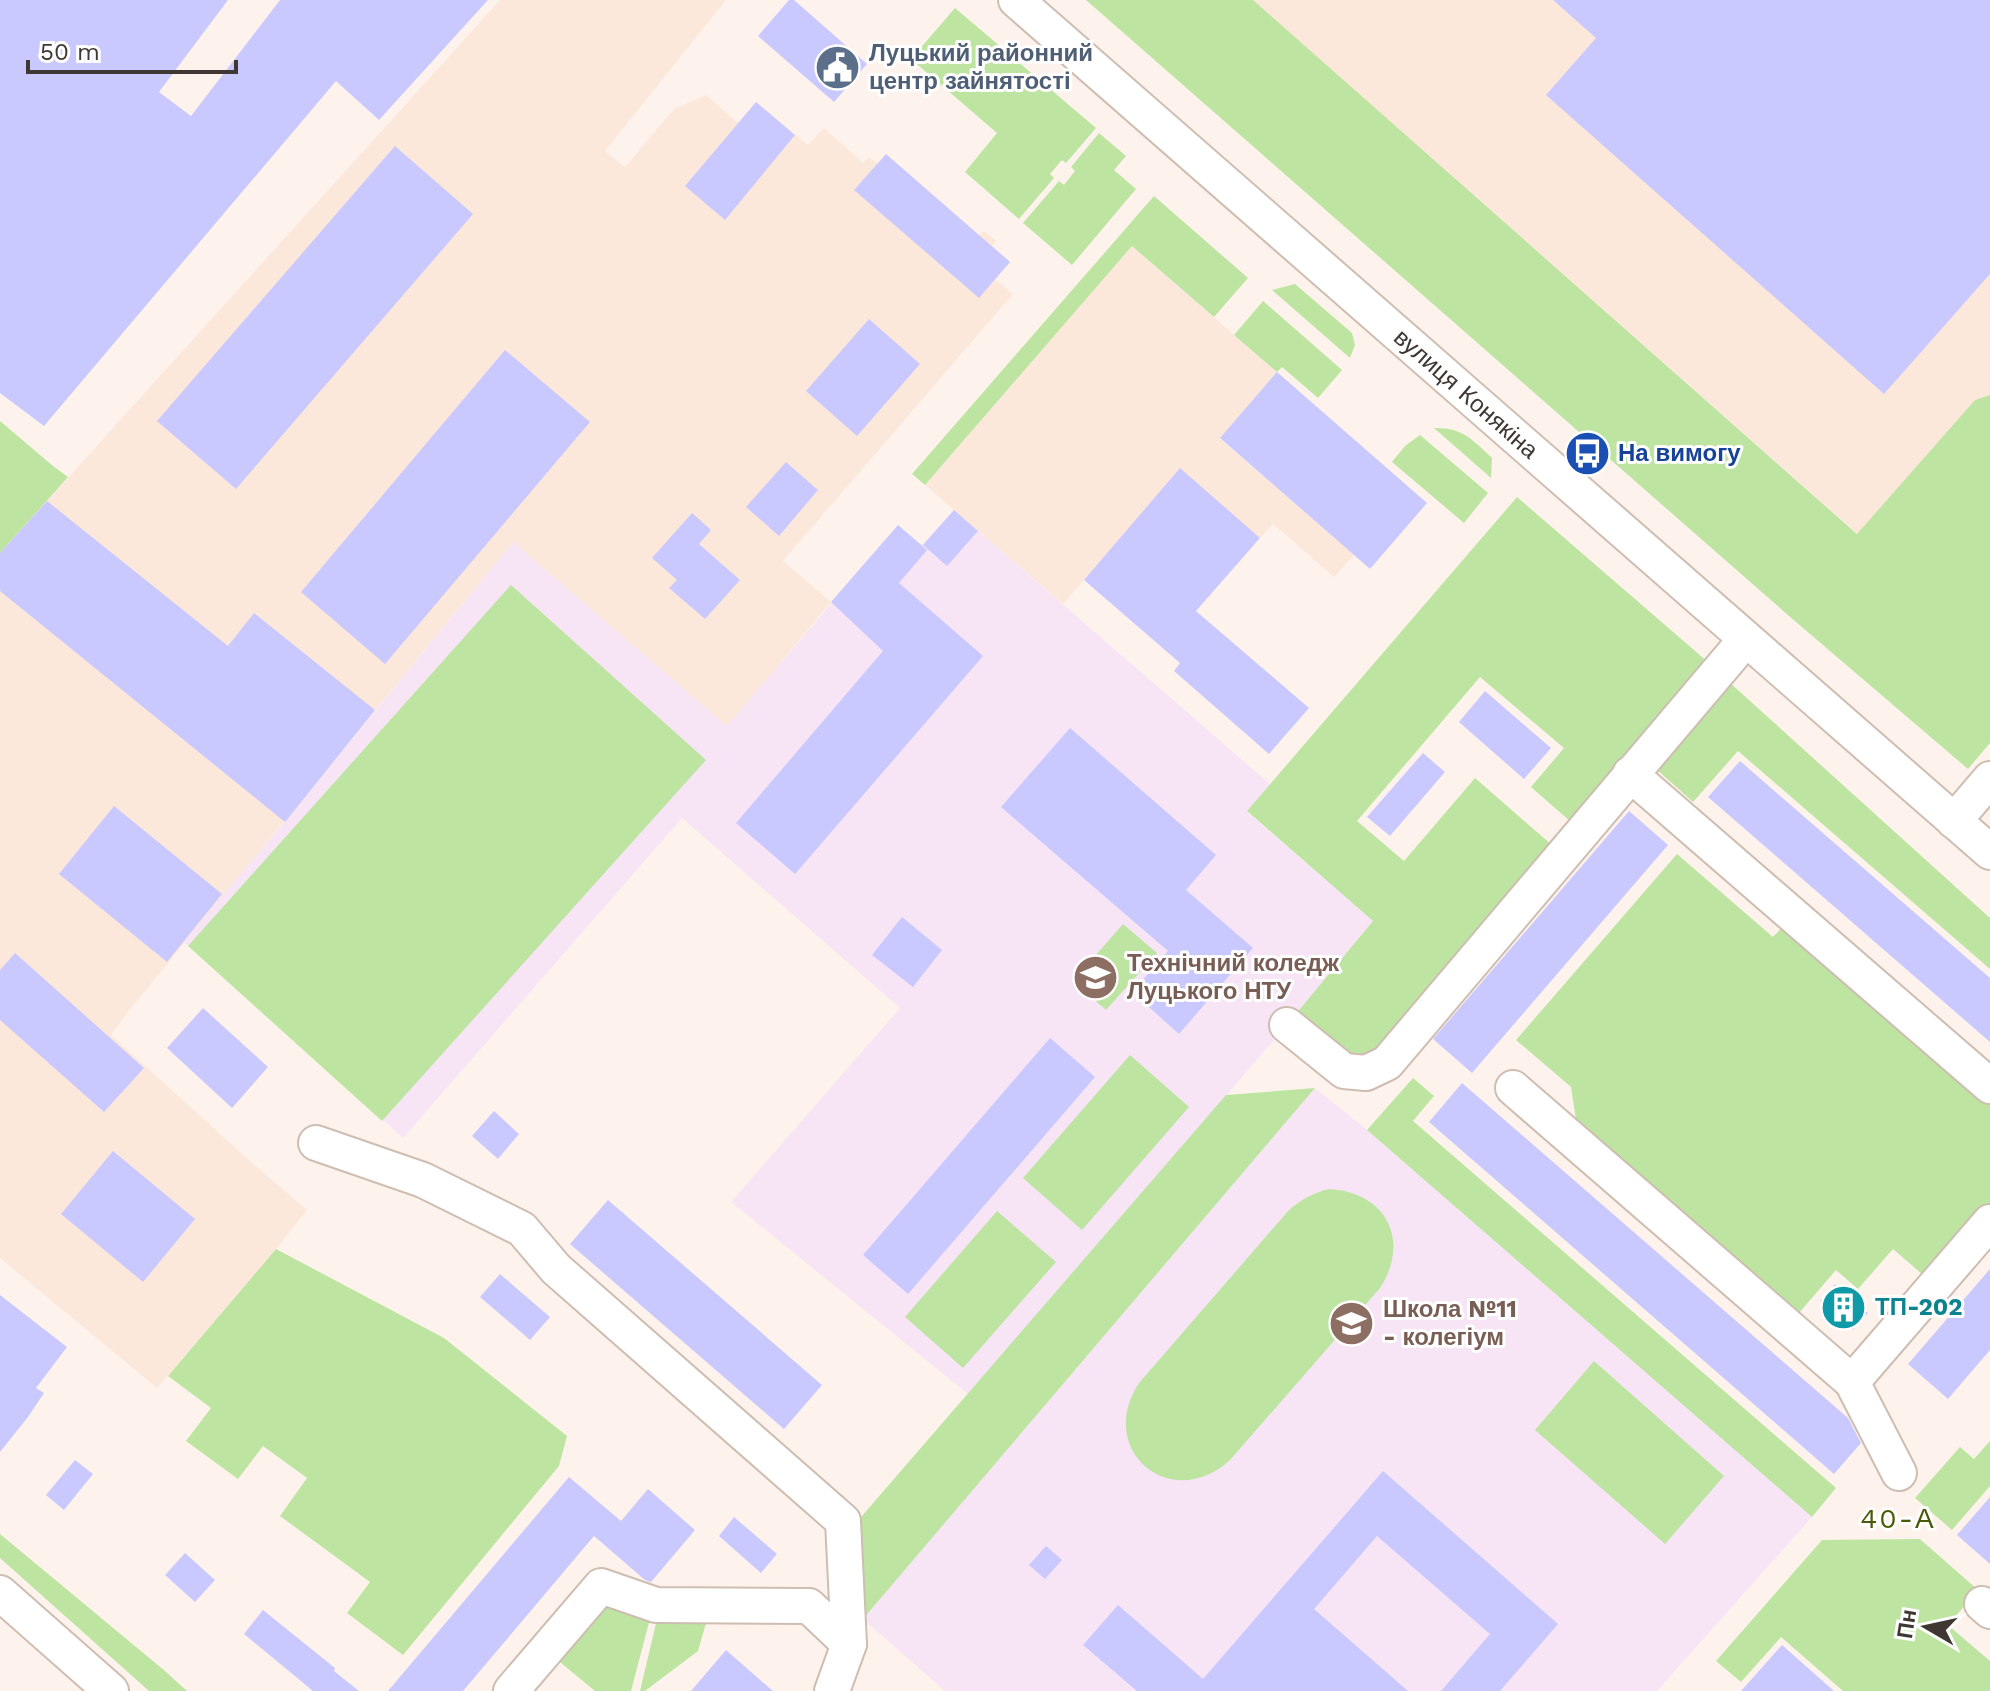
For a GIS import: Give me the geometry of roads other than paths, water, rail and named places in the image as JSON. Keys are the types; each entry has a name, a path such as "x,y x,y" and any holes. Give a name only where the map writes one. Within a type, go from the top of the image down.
{"street":[{"name":"вулиця Конякіна","path":"1016,0 1990,852"},
{"path":"1287,1025 1344,1071 1366,1073 1387,1063 1746,639"},
{"path":"1630,774 1990,1086"},
{"path":"1954,821 1990,779"},
{"path":"1513,1088 1852,1382 1899,1473"},
{"path":"316,1143 423,1180 522,1229 556,1269 843,1521 849,1644 832,1691"},
{"path":"1852,1382 1990,1222"},
{"path":"511,1691 601,1586 656,1605 809,1606 849,1644"},
{"path":"0,1593 111,1691"}],"place":[{"name":"Луцький районний центр зайнятості","path":"838,67"},
{"name":"На вимогу","path":"1587,453"},
{"name":"Технічний коледж Луцького НТУ","path":"1096,977"},
{"name":"ТП-202","path":"1844,1307"},
{"name":"Школа №11 - колегіум","path":"1352,1323"}],"district":[{"name":"40-А","path":"1898,1518"}]}
